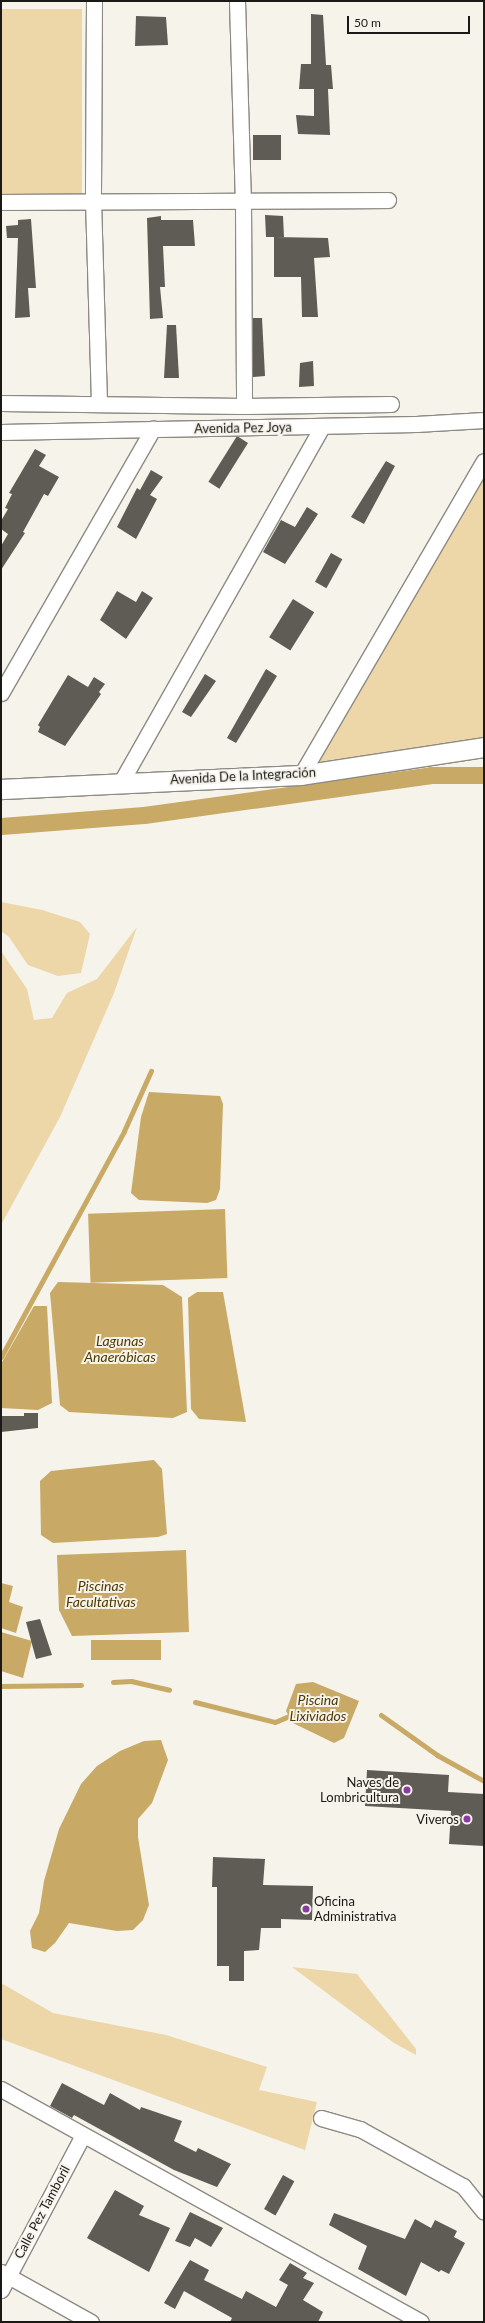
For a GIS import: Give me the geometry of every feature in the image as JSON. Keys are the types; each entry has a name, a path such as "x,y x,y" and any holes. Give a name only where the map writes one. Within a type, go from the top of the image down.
{"street":[{"path":"94,1 93,200 99,404"},
{"path":"237,1 243,202 244,406"},
{"path":"1,202 93,200 243,202 388,200"},
{"name":"Avenida Pez Joya","path":"1,404 244,406 392,404"},
{"name":"Avenida Pez Joya","path":"1,432 322,426 484,420"},
{"path":"121,782 322,426"},
{"path":"1,693 152,429"},
{"path":"301,775 484,461"},
{"name":"Avenida De la Integración","path":"1,789 121,782 301,775 484,747"},
{"path":"1,2089 422,2322"},
{"path":"321,2118 360,2130 463,2186 484,2212"},
{"name":"Calle Pez Tamboril","path":"1,2290 5,2274 83,2134"},
{"path":"5,2274 91,2322"}],"shaded area":[{"path":"1,9 82,9 82,194 1,194"},
{"path":"484,479 484,739 316,767"},
{"path":"1,902 42,910 80,922 90,934 81,973 58,976 28,965 9,937 1,931"},
{"path":"137,927 114,993 60,1117 1,1225 1,951 27,989 34,1020 52,1018 67,993 97,979"},
{"path":"292,1967 357,1974 416,2049 416,2055 394,2043"},
{"path":"1,1983 53,2013 166,2035 267,2067 259,2090 317,2102 305,2150 1,2039"}],"water":[{"path":"149,1092 220,1096 223,1104 220,1189 216,1200 207,1203 139,1200 131,1193 141,1117"},
{"path":"225,1209 227,1278 90,1283 88,1214"},
{"name":"Lagunas Anaeróbicas","path":"58,1282 163,1285 182,1297 187,1412 173,1418 69,1412 60,1405 50,1293"},
{"name":"Lagunas Anaeróbicas","path":"197,1292 223,1292 246,1422 199,1419 191,1409 188,1298"},
{"name":"Lagunas Anaeróbicas","path":"34,1306 47,1306 52,1403 38,1410 1,1408 1,1364"},
{"path":"154,1460 162,1469 167,1534 158,1537 53,1543 41,1535 40,1481 51,1471"},
{"name":"Piscinas Facultativas","path":"186,1550 189,1632 72,1636 59,1610 57,1555"},
{"path":"1,1583 13,1586 9,1602 23,1607 16,1633 1,1628"},
{"path":"1,1632 32,1641 23,1678 1,1671"},
{"name":"Piscinas Facultativas","path":"91,1640 161,1640 161,1660 91,1660"},
{"name":"Piscina Lixiviados","path":"313,1682 359,1701 344,1738 334,1743 293,1723 286,1711 296,1684"},
{"path":"161,1740 168,1760 152,1803 138,1819 138,1837 149,1905 143,1920 133,1930 117,1931 69,1923 55,1943 45,1952 32,1948 30,1931 39,1913 44,1881 59,1829 81,1784 97,1766 120,1751 144,1741"}],"building":[{"path":"311,14 323,15 326,65 331,65 333,89 328,89 330,135 298,134 296,115 314,116 314,89 299,89 301,64 311,64"},
{"path":"136,16 166,17 168,45 135,46"},
{"path":"253,135 281,135 281,160 253,160"},
{"path":"265,215 283,216 284,237 275,237 328,238 330,257 314,258 318,317 302,317 301,277 274,277 274,237 266,237"},
{"path":"161,216 161,220 193,220 195,246 163,246 165,287 160,287 163,318 150,319 147,218"},
{"path":"31,219 36,288 28,288 30,317 15,318 18,238 7,238 6,226 18,225 18,220"},
{"path":"253,318 262,318 265,376 253,377"},
{"path":"167,325 176,325 179,378 164,378"},
{"path":"313,361 314,386 299,387 300,363"},
{"path":"237,436 248,443 219,489 208,482"},
{"path":"35,449 46,455 39,466 59,477 48,496 44,494 23,532 25,533 1,570 1,546 8,534 1,529 1,521 8,509 5,508 12,494 9,493"},
{"path":"386,461 395,466 364,524 351,517"},
{"path":"151,470 163,477 150,495 157,499 136,539 117,527 137,488 140,490"},
{"path":"307,507 318,514 285,564 263,552 281,520 295,527"},
{"path":"331,553 342,559 326,588 315,582"},
{"path":"117,591 136,602 142,591 153,598 126,639 100,620"},
{"path":"293,599 314,612 290,650 269,637"},
{"path":"266,669 277,676 236,743 227,738"},
{"path":"205,674 216,681 191,717 182,712"},
{"path":"68,675 88,687 94,677 105,684 99,692 101,694 65,746 38,732 40,727 38,725"},
{"path":"24,1413 38,1413 38,1428 1,1432 1,1416 24,1416"},
{"path":"40,1619 52,1655 36,1659 26,1622"},
{"name":"Naves de Lombricultura","path":"367,1770 449,1775 448,1792 484,1794 484,1846 449,1844 451,1811 365,1806"},
{"path":"213,1857 265,1859 263,1885 313,1886 312,1920 281,1919 281,1928 261,1928 259,1950 244,1951 244,1981 229,1981 229,1966 217,1966 217,1887 212,1887"},
{"path":"62,2083 104,2105 110,2093 140,2110 141,2107 182,2121 174,2141 196,2152 198,2148 231,2164 217,2187 174,2170 74,2115 72,2118 50,2106"},
{"path":"283,2175 294,2181 275,2215 264,2209"},
{"path":"115,2190 144,2206 139,2215 170,2228 149,2272 87,2238"},
{"path":"190,2212 223,2228 211,2247 195,2238 190,2247 175,2241"},
{"path":"334,2213 405,2239 415,2219 431,2228 435,2220 457,2231 454,2237 465,2243 449,2274 441,2270 439,2272 421,2262 406,2296 358,2269 367,2246 329,2225"},
{"path":"190,2260 209,2270 204,2280 242,2299 246,2291 276,2307 288,2285 279,2280 290,2263 307,2273 303,2278 314,2283 303,2300 323,2312 318,2322 230,2322 232,2318 184,2291 175,2309 164,2303"}],"waterway":[{"path":"1,826 144,815 431,775 484,775"},
{"path":"1,1357 124,1131 151,1071"},
{"path":"113,1682 131,1681 169,1690"},
{"path":"1,1686 81,1685"},
{"path":"195,1702 275,1722 289,1716"},
{"path":"381,1715 437,1755 484,1781"}],"place":[{"name":"Naves de Lombricultura","path":"407,1790"},
{"name":"Viveros","path":"467,1819"},
{"name":"Oficina Administrativa","path":"306,1909"}]}
